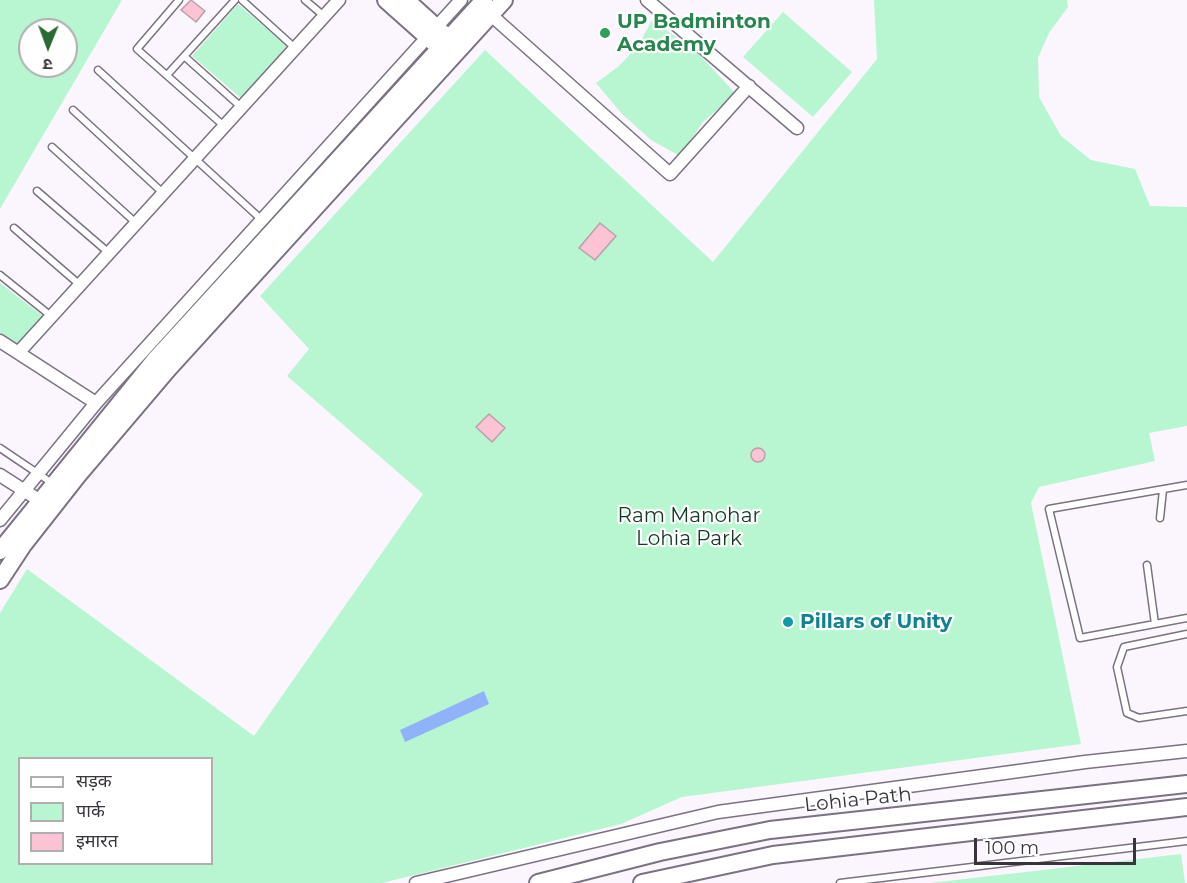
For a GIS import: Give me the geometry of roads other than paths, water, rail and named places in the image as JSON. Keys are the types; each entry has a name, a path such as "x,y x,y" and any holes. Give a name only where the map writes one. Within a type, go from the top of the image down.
{"main road":[{"path":"386,0 432,32 449,47"},
{"path":"406,0 432,32"},
{"path":"0,580 59,487 168,369 449,47 488,7 504,0"},
{"path":"0,550 39,500 59,487"},
{"name":"Lohia Path","path":"538,883 660,852 770,830 1187,784"},
{"path":"642,883 773,855 1187,807"}],"street":[{"path":"19,352 339,0"},
{"path":"0,520 96,403 461,0"},
{"path":"647,0 797,128"},
{"path":"488,7 670,174 749,86"},
{"path":"0,341 96,403"},
{"path":"0,475 39,500"},
{"path":"416,883 718,812 1073,764 1187,751"}],"lane":[{"path":"179,0 137,49 224,126"},
{"path":"167,75 235,0"},
{"path":"242,0 295,48"},
{"path":"305,0 324,16"},
{"path":"184,56 242,107"},
{"path":"98,70 262,220"},
{"path":"74,110 163,193"},
{"path":"52,147 136,224"},
{"path":"37,191 109,253"},
{"path":"14,228 80,285"},
{"path":"0,275 51,317"},
{"path":"0,448 59,487"},
{"path":"1187,485 1049,509 1080,638 1187,618"},
{"path":"1160,518 1163,490"},
{"path":"1147,565 1155,624"},
{"path":"1187,634 1124,647 1117,667 1127,713 1139,718 1187,711"},
{"path":"840,883 1187,841"}],"water":[{"path":"484,691 489,704 405,742 400,730"}],"place":[{"name":"UP Badminton Academy","path":"605,33"},
{"name":"Pillars of Unity","path":"788,622"}],"park label":[{"name":"Ram Manohar Lohia Park","path":"689,528"}]}
